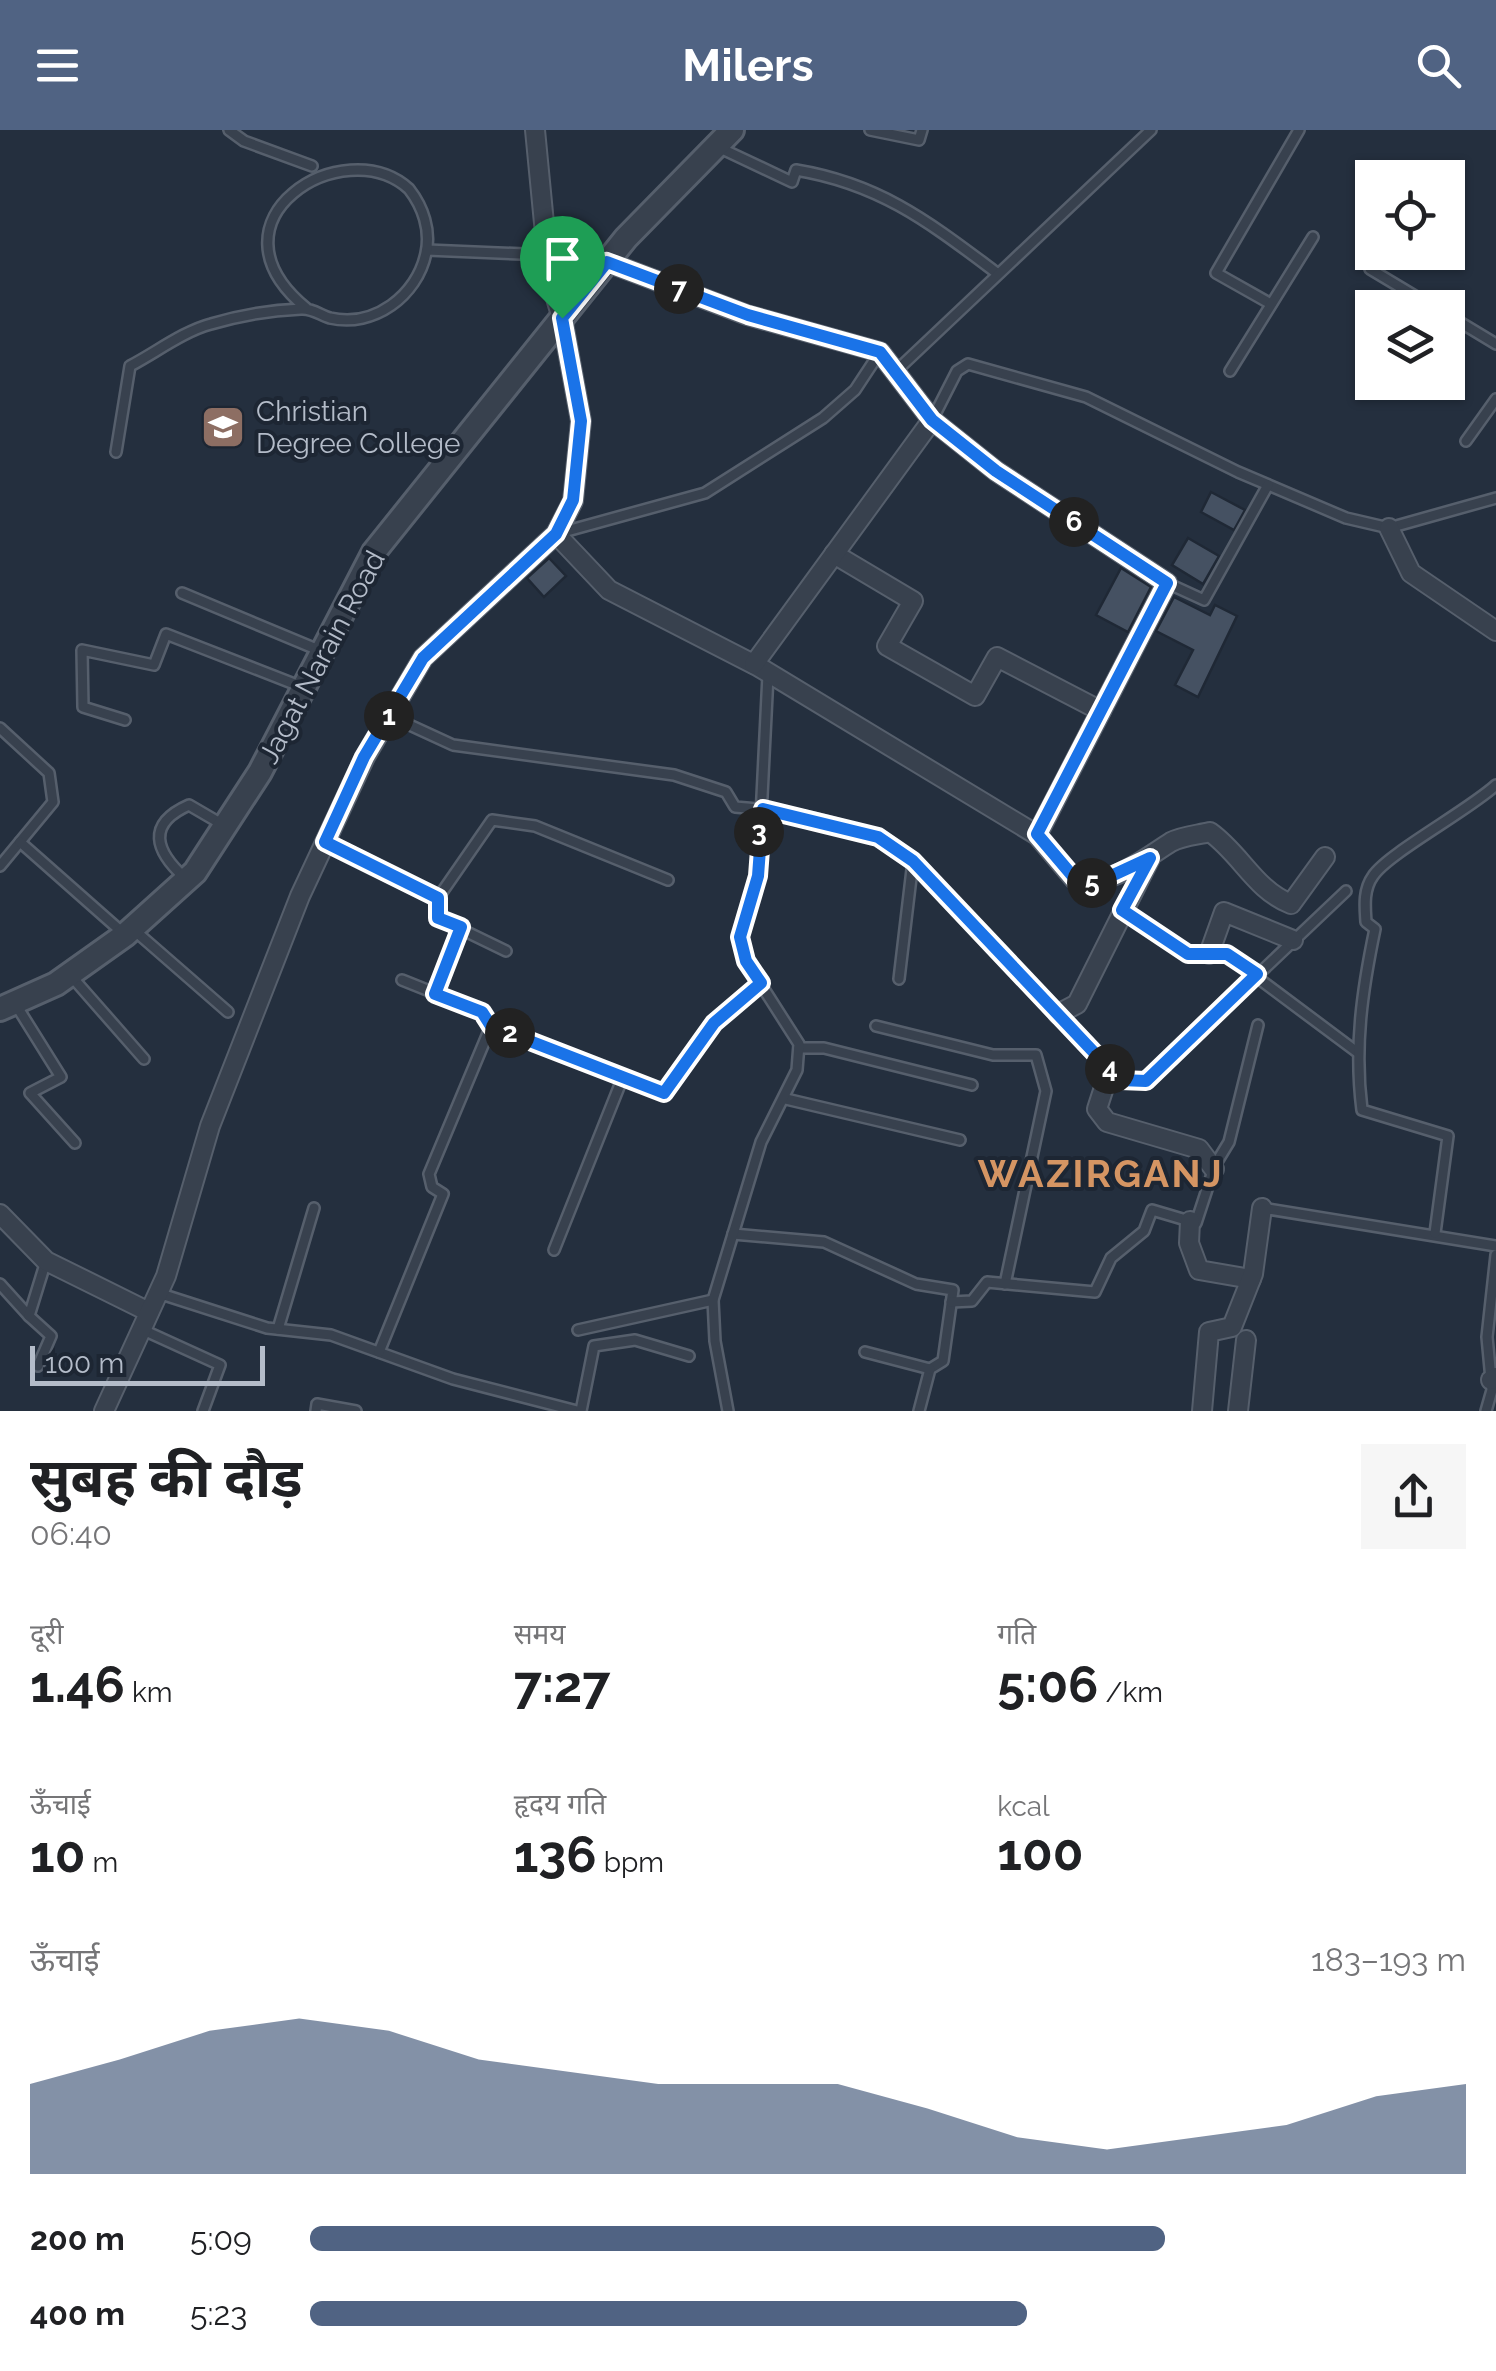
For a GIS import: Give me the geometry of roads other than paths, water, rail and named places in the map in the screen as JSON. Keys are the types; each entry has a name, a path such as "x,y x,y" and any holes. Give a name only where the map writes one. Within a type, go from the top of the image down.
{"street":[{"path":"104,1411 158,1293 210,1126 325,842 389,716 423,658 556,534 573,500 581,421 547,255 535,130"},
{"name":"Jagat Narain Road","path":"7,1006 70,975 128,932 187,879 225,826 305,688 374,552 607,262 724,138"},
{"path":"607,262 748,315 880,352 932,420 996,471 1167,583 1037,834"},
{"path":"761,668 834,554 932,420"},
{"path":"1389,528 1411,574 1496,631"},
{"path":"556,534 609,590 761,668 1037,834 1076,880 1096,883 1150,858 1174,840 1210,832 1230,846 1269,896 1290,904 1325,857"},
{"path":"834,554 913,601 887,646 975,696 997,657 1101,711"},
{"path":"1058,1014 1077,1004 1150,858"},
{"path":"1249,923 1269,896"},
{"path":"1209,954 1224,912 1294,940"},
{"path":"1110,1069 1096,1110 1107,1122 1199,1150 1214,1169"},
{"path":"1202,1411 1208,1332 1232,1327 1251,1280 1262,1208"},
{"path":"0,1214 46,1261 145,1321"},
{"path":"1190,1221 1189,1243 1199,1270 1251,1280"},
{"path":"1238,1411 1246,1340"}],"lane":[{"path":"230,130 244,141 312,166"},
{"path":"870,130 920,140 922,130"},
{"path":"895,372 1152,130"},
{"path":"1271,304 1216,273 1298,130"},
{"path":"724,138 792,182 796,170 843,178 912,209 997,273"},
{"path":"324,162 292,180 276,199 268,222 267,247 273,271 286,292 306,308 330,318 356,319 382,312 403,296 419,276 427,250 426,225 418,202 404,181 384,166 348,158"},
{"path":"1230,371 1313,236"},
{"path":"427,250 547,255"},
{"path":"1372,270 1405,290"},
{"path":"116,452 130,366 208,324 306,308"},
{"path":"1465,325 1496,344"},
{"path":"556,534 704,493 822,418 855,390 880,352"},
{"path":"932,420 957,371 968,364 1086,397 1346,518 1389,528 1496,498"},
{"path":"1466,441 1496,399"},
{"path":"1167,583 1204,600 1268,485"},
{"path":"182,593 324,652"},
{"path":"124,720 83,707 82,650 154,665 166,634 305,688"},
{"path":"728,1411 715,1341 714,1300 761,1142 797,1070 798,1048 746,961 740,937 758,876 765,775 761,668"},
{"path":"389,716 453,745 674,775 726,792 735,807 763,809 878,837 913,861 1120,1080 1146,1081 1346,890"},
{"path":"0,728 48,773 53,802 0,866"},
{"path":"1435,1233 1448,1136 1362,1110 1357,1052 1361,993 1375,929 1366,922 1364,898 1373,875 1496,786"},
{"path":"187,879 165,860 158,842 162,826 175,811 189,805 225,826"},
{"path":"506,951 438,918 438,898 492,820 534,826 668,880"},
{"path":"20,842 228,1012"},
{"path":"325,842 438,898"},
{"path":"900,979 913,861"},
{"path":"1122,910 1188,954 1227,954 1357,1052"},
{"path":"435,994 461,927"},
{"path":"70,975 144,1060"},
{"path":"402,980 482,1012 491,1026 664,1093 714,1023 761,983"},
{"path":"7,1006 61,1077 30,1094 75,1143"},
{"path":"951,1302 972,1301 986,1282 1095,1292 1111,1258 1144,1232 1152,1210 1196,1223 1214,1169 1229,1142 1258,1024"},
{"path":"379,1352 443,1194 432,1187 429,1174 491,1026"},
{"path":"876,1026 993,1055 1036,1055 1046,1091 1005,1284"},
{"path":"798,1048 824,1048 972,1085"},
{"path":"554,1250 622,1077"},
{"path":"786,1098 960,1140"},
{"path":"278,1329 314,1208"},
{"path":"1262,1208 1435,1233 1496,1246"},
{"path":"733,1234 824,1242 916,1284 953,1290 943,1361 930,1370 919,1411"},
{"path":"1486,1411 1494,1378 1487,1337 1496,1255"},
{"path":"29,1316 46,1261"},
{"path":"0,1284 51,1336 38,1366"},
{"path":"158,1293 278,1329 331,1335 453,1379 579,1411 594,1346 635,1340 688,1356"},
{"path":"578,1330 714,1300"},
{"path":"145,1321 220,1366 203,1411"},
{"path":"866,1352 930,1370"},
{"path":"316,1411 317,1404 356,1411"}],"place":[{"name":"Christian Degree College","path":"223,427"}],"district":[{"name":"WAZIRGANJ","path":"1101,1173"}]}
